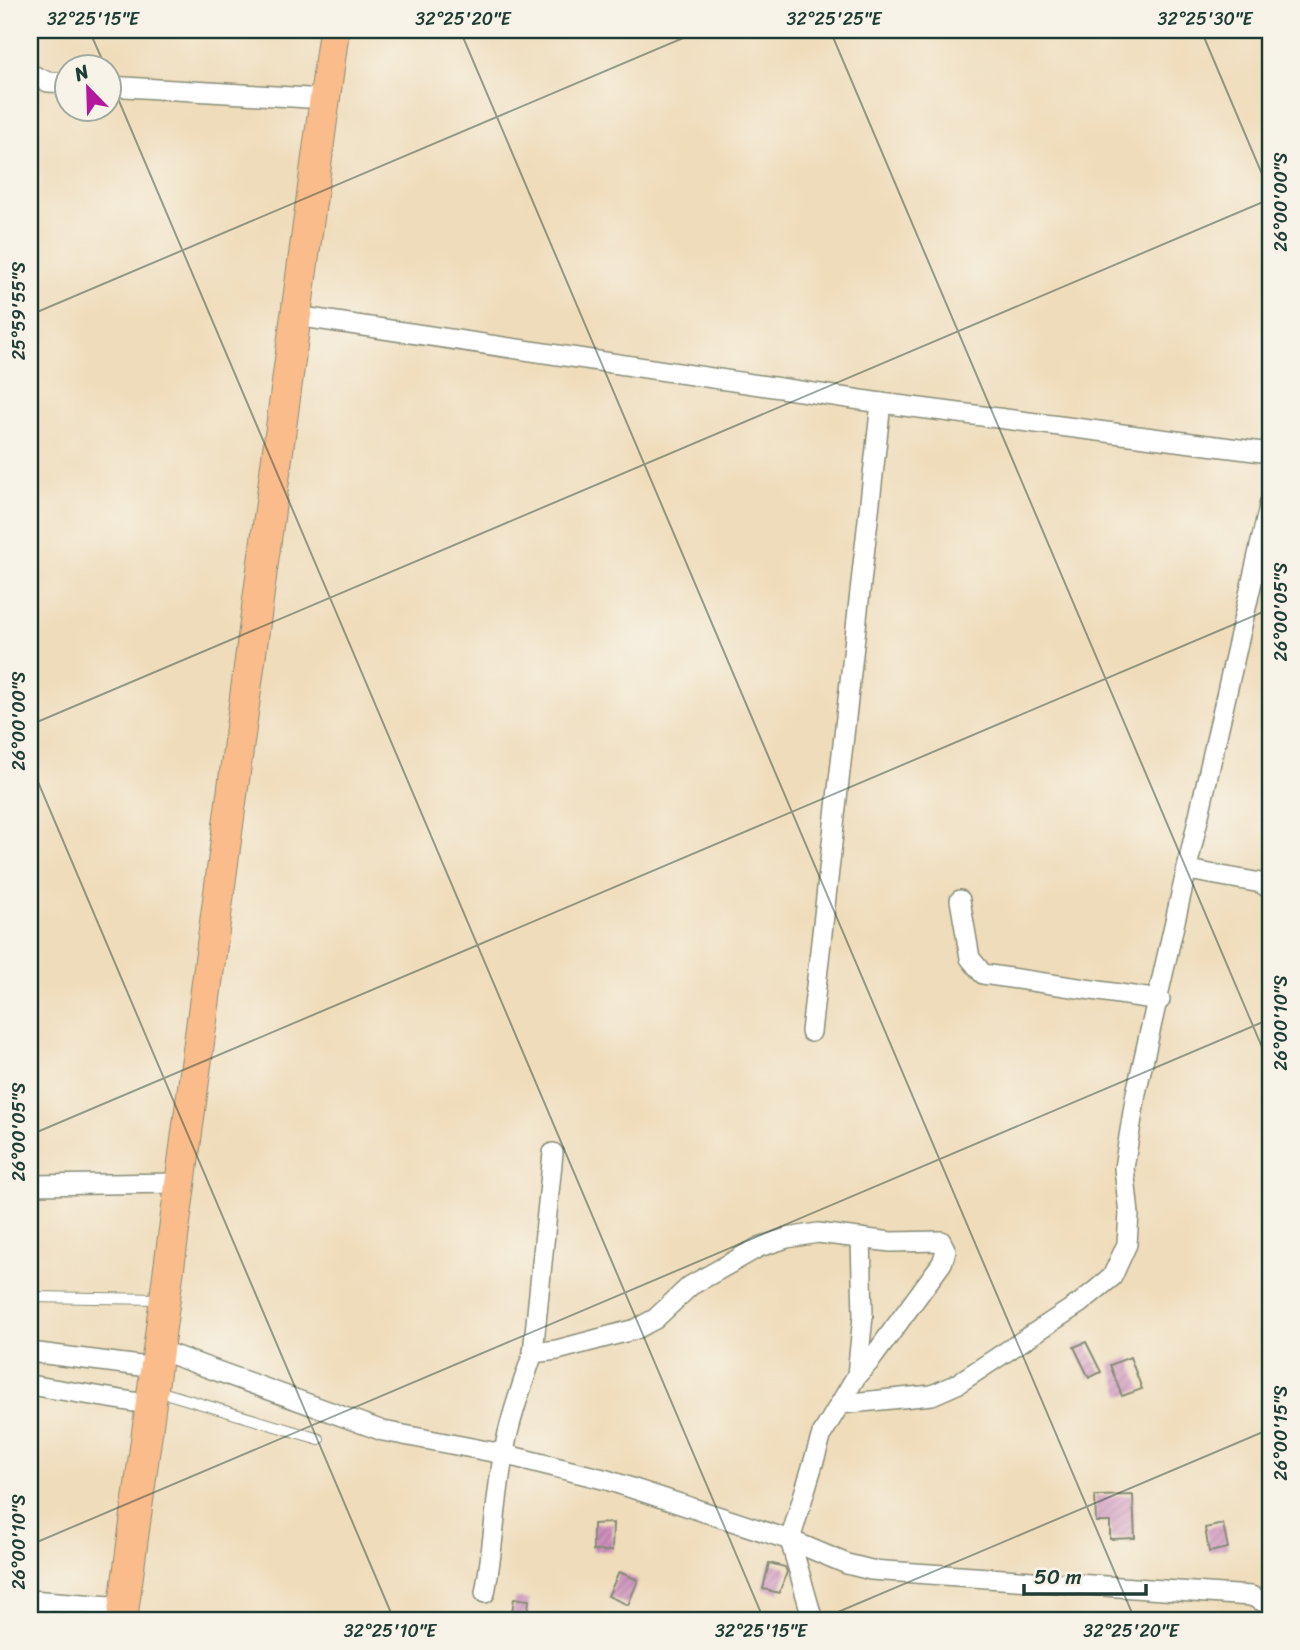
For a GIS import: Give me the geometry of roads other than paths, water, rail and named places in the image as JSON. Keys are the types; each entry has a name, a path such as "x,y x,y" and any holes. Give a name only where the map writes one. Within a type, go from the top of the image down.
{"main road":[{"path":"123,1614 178,1184 334,30"}],"street":[{"path":"30,74 52,82"},
{"path":"122,87 325,99"},
{"path":"296,316 881,403 1270,453"},
{"path":"811,1032 881,403"},
{"path":"841,1404 932,1395 957,1384 1070,1310 1112,1277 1127,1244 1129,1214 1124,1168 1136,1093 1160,1000 1270,502"},
{"path":"1188,870 1261,883 1270,889"},
{"path":"960,900 970,958 983,974 1160,1000"},
{"path":"485,1593 494,1550 503,1454 512,1416 533,1353 553,1153"},
{"path":"30,1185 178,1184"},
{"path":"533,1353 557,1350 636,1329 655,1319 690,1286 759,1247 787,1238 818,1233 891,1242 934,1239 941,1241 946,1251 943,1263 871,1360 856,1375 822,1434 790,1540 813,1620"},
{"path":"856,1375 863,1316 861,1238"},
{"path":"30,1352 383,1431 503,1454 607,1480 790,1540 847,1564 871,1570 1261,1594 1270,1605"},
{"path":"30,1385 155,1378"},
{"path":"30,1600 123,1614"}],"lane":[{"path":"30,1297 165,1298"},
{"path":"155,1378 319,1439"}]}
